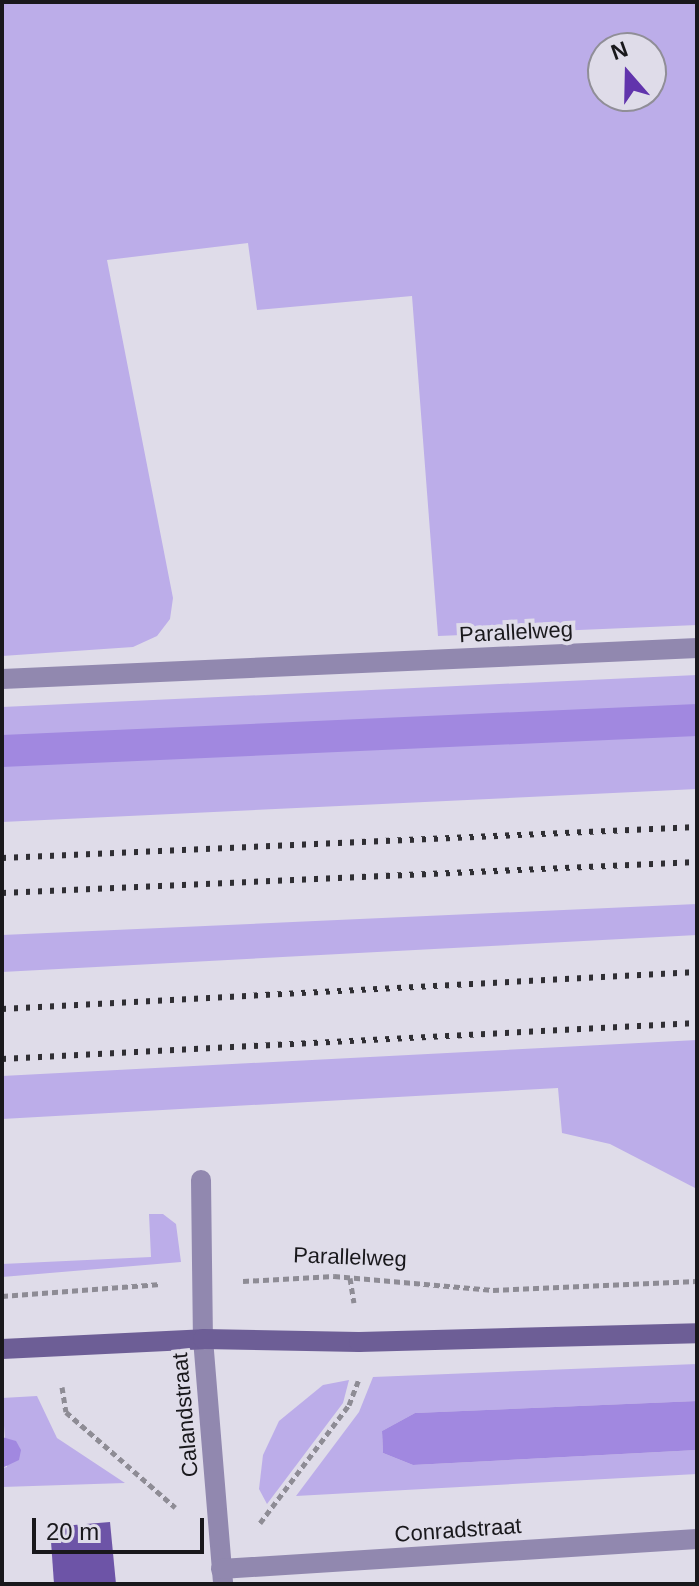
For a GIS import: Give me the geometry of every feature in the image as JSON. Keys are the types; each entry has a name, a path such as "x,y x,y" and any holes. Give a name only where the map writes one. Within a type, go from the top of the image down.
{"main road":[{"path":"2,1349 203,1339 359,1342 697,1333"}],"street":[{"name":"Parallelweg","path":"2,679 697,648"},
{"name":"Calandstraat","path":"201,1180 203,1339 222,1577"},
{"name":"Conradstraat","path":"222,1577 697,1539"}],"path":[{"name":"Parallelweg","path":"2,1296 202,1283 350,1278 493,1290 697,1281"},
{"path":"50,1291 66,1412 164,1493 222,1577 357,1391 359,1342 350,1278"}],"shaded area":[{"path":"2,2 697,2 697,625 438,636 412,296 257,310 248,243 107,260 173,598 170,619 157,636 133,647 2,656"},
{"path":"697,675 697,789 2,822 2,707"},
{"path":"697,704 697,736 2,767 2,735"},
{"path":"697,904 697,935 2,972 2,935"},
{"path":"697,1040 697,1189 610,1144 562,1133 558,1088 2,1119 2,1076"},
{"path":"149,1214 163,1214 176,1224 181,1262 2,1277 2,1264 151,1257"},
{"path":"697,1364 697,1401 415,1413 382,1431 383,1453 413,1465 697,1450 697,1474 296,1496 359,1412 373,1377"},
{"path":"349,1380 343,1403 267,1504 259,1489 263,1455 279,1421 323,1385"},
{"path":"37,1396 57,1438 125,1483 2,1487 2,1468 7,1467 2,1398"},
{"path":"697,1401 697,1450 413,1465 383,1453 382,1431 415,1413"},
{"path":"2,1437 16,1441 21,1450 19,1460 2,1468"}],"building":[{"path":"110,1522 116,1584 54,1584 50,1527"}],"railway":[{"path":"2,858 697,827"},
{"path":"2,893 697,862"},
{"path":"2,1009 697,972"},
{"path":"2,1059 697,1023"}]}
